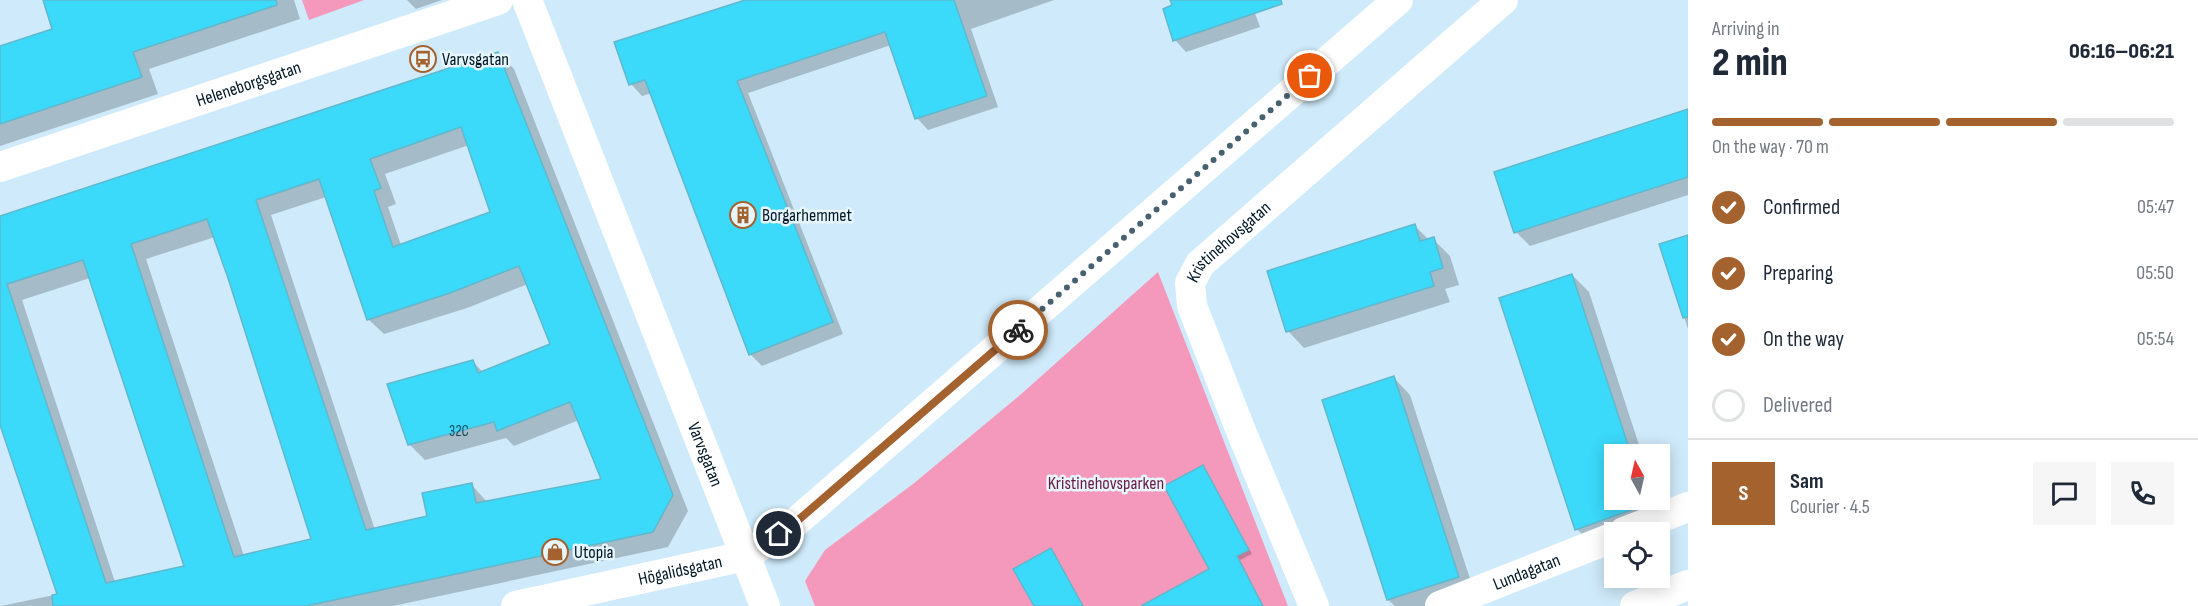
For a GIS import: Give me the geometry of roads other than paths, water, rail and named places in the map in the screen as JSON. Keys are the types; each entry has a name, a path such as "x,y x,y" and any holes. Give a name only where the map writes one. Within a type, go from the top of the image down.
{"street":[{"name":"Heleneborgsgatan","path":"0,167 498,0"},
{"name":"Varvsgatan","path":"527,0 765,606"},
{"name":"Högalidsgatan","path":"516,606 746,556 796,522 1398,0"},
{"name":"Kristinehovsgatan","path":"1314,606 1240,431 1192,306 1190,283 1200,264 1503,0"},
{"path":"1650,522 1688,507"},
{"name":"Lundagatan","path":"1440,606 1604,541"},
{"path":"1635,606 1688,585"}],"place":[{"name":"Varvsgatan","path":"423,59"},
{"name":"Borgarhemmet","path":"743,215"},
{"name":"Utopia","path":"555,552"}],"park label":[{"name":"Kristinehovsparken","path":"1106,483"}]}
